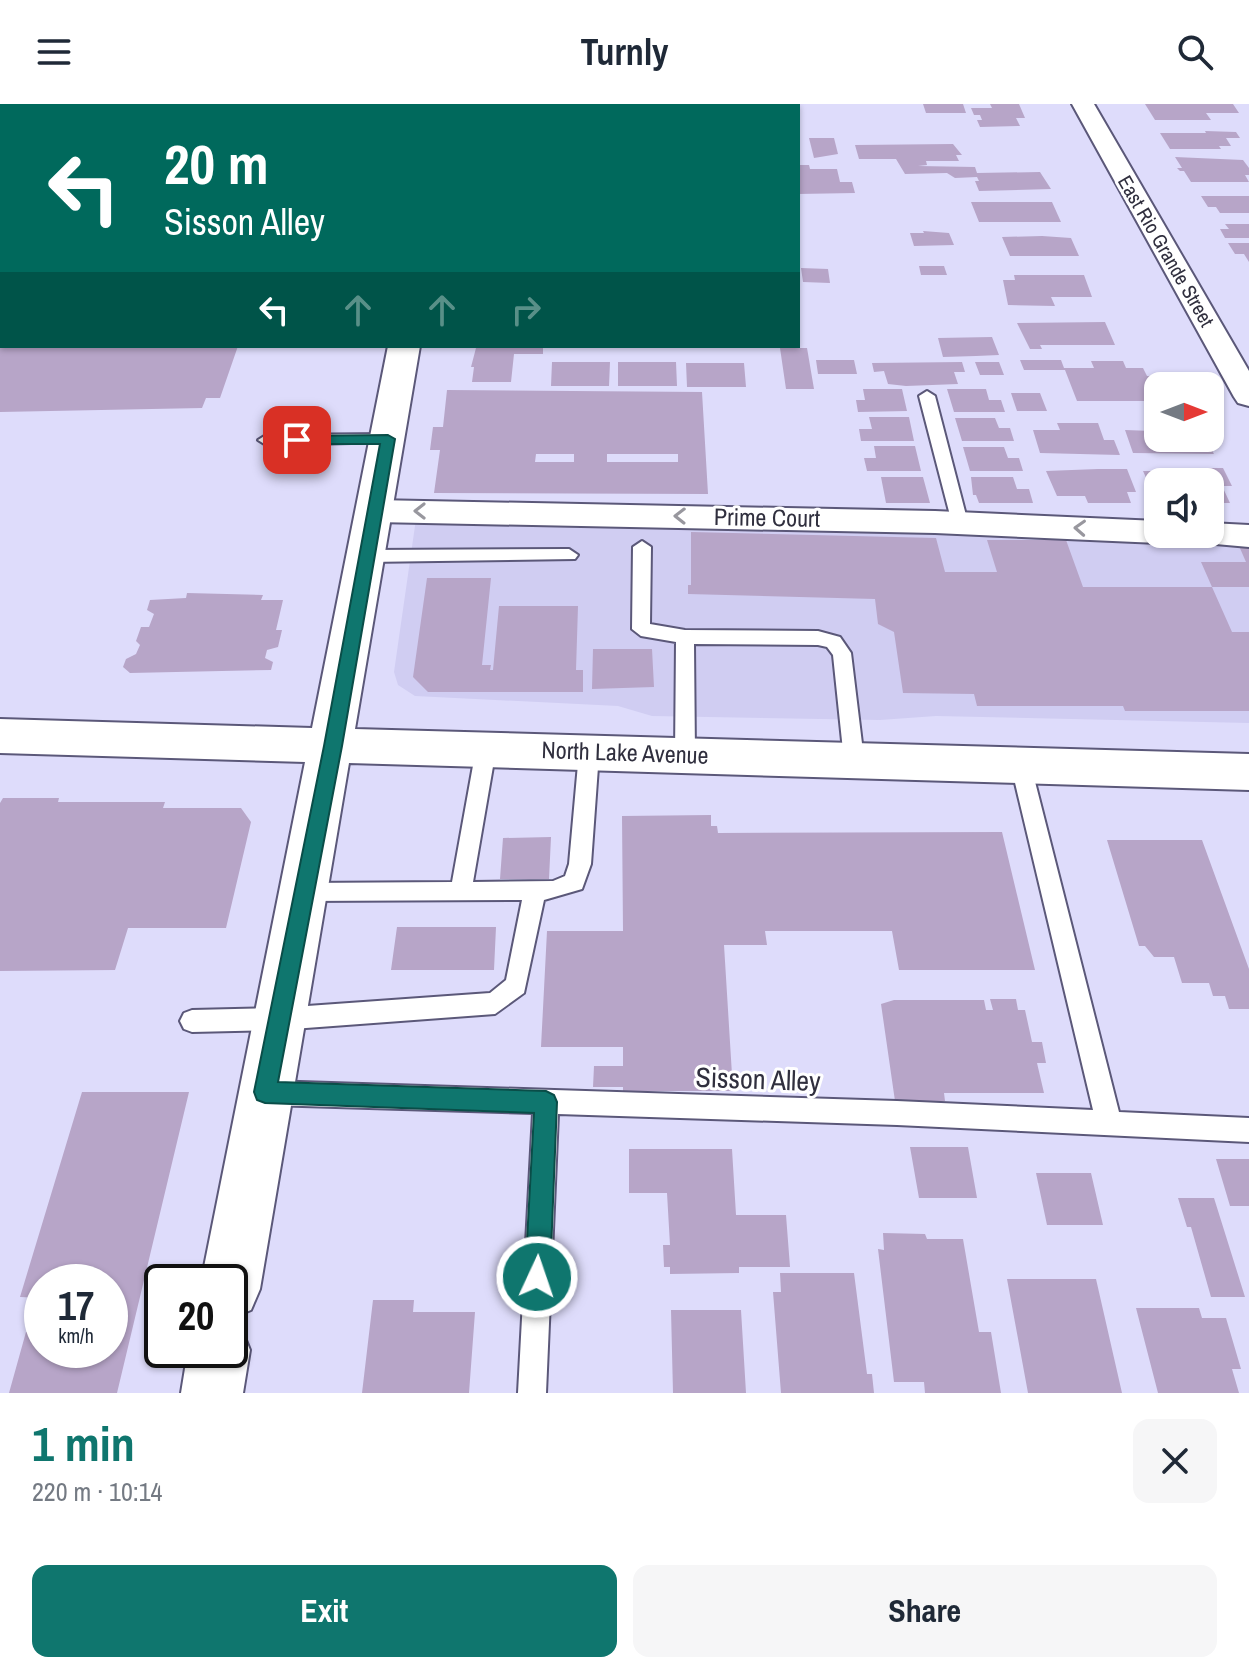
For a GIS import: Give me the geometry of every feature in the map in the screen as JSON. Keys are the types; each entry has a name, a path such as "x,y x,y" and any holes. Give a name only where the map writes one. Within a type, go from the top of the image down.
{"main road":[{"path":"234,1264 333,746 404,348"},
{"name":"North Lake Avenue","path":"0,736 1249,772"},
{"path":"212,1393 216,1368"}],"street":[{"name":"East Rio Grande Street","path":"1083,104 1249,397"},
{"name":"Prime Court","path":"375,511 960,523 1144,531"},
{"path":"1224,535 1249,536"}],"lane":[{"path":"927,396 960,523"},
{"path":"266,440 388,439"},
{"path":"642,547 641,629 685,637 818,638 833,642 842,653 854,760"},
{"path":"367,556 569,555"},
{"path":"685,637 685,756"},
{"path":"461,891 486,749"},
{"path":"303,892 535,891 554,890 574,882 580,864 589,753"},
{"path":"1021,766 1109,1123"},
{"path":"192,1021 279,1019 495,1003 516,986 535,891"},
{"name":"Sisson Alley","path":"265,1092 1249,1130"},
{"path":"532,1393 546,1102"}],"shaded area":[{"path":"416,519 1144,540 1144,548 1224,548 1224,542 1249,543 1249,723 936,716 880,720 652,716 618,706 415,696 398,685 394,672"}],"building":[{"path":"923,104 963,104 966,113 926,113"},
{"path":"990,104 1019,104 1025,118 1016,118 1020,126 980,127 977,120 982,120 980,115 974,115 971,108 992,108"},
{"path":"1145,104 1233,104 1239,113 1206,113 1211,120 1155,120"},
{"path":"1236,132 1240,138 1226,138 1231,146 1219,146 1221,149 1170,149 1160,133 1206,133"},
{"path":"809,138 834,138 838,154 814,158"},
{"path":"953,144 962,155 956,155 959,161 926,161 927,165 918,166 975,167 977,173 1040,172 1051,189 979,191 975,181 979,181 977,177 955,178 947,173 905,174 896,159 859,159 855,145"},
{"path":"1175,157 1243,160 1249,168 1249,175 1245,175 1249,182 1191,182 1184,171 1177,168 1182,168"},
{"path":"800,165 809,165 810,169 837,169 840,182 852,182 855,193 800,194"},
{"path":"1201,196 1249,196 1249,213 1220,213 1216,207 1208,207"},
{"path":"971,202 1052,202 1061,222 979,222"},
{"path":"1225,224 1249,224 1249,238 1225,238 1220,229 1229,229"},
{"path":"910,233 949,233 954,245 914,246"},
{"path":"1002,237 1071,238 1079,256 1010,256"},
{"path":"1228,243 1249,243 1249,262 1244,254 1235,254"},
{"path":"919,266 944,266 947,275 921,275"},
{"path":"801,268 828,269 830,283 803,282"},
{"path":"1014,275 1084,275 1092,297 1051,297 1055,306 1008,305 1003,280 1015,280"},
{"path":"1105,322 1115,345 1040,345 1042,349 1030,349 1017,323"},
{"path":"992,337 999,355 943,357 938,338"},
{"path":"0,348 237,348 220,398 206,398 202,408 0,412"},
{"path":"476,348 543,348 543,354 514,354 511,382 472,382 474,367 471,367"},
{"path":"780,348 807,348 814,389 786,389"},
{"path":"816,360 854,360 857,374 818,374"},
{"path":"1020,360 1061,360 1064,368 1094,368 1091,361 1123,361 1126,368 1143,368 1144,401 1077,401 1065,370 1024,370"},
{"path":"552,362 610,362 609,386 551,386"},
{"path":"618,362 676,362 677,386 618,386"},
{"path":"962,362 965,372 954,372 958,384 906,386 888,384 884,371 874,372 872,363"},
{"path":"975,362 999,362 1004,375 980,375"},
{"path":"686,363 744,363 746,387 687,387"},
{"path":"863,389 902,389 907,411 858,412 856,400 865,400"},
{"path":"947,389 986,389 989,400 1001,400 1005,412 954,412"},
{"path":"447,390 702,392 708,494 434,493 440,450 430,450 433,427 443,427","holes":["536,454 574,454 574,462 535,462","607,454 678,454 678,462 607,462"]},
{"path":"1011,393 1040,393 1047,411 1017,411"},
{"path":"869,417 909,417 914,441 861,441 859,429 872,429"},
{"path":"955,418 995,418 999,428 1010,428 1014,441 962,441"},
{"path":"1057,423 1098,423 1104,440 1114,440 1120,455 1040,453 1033,430 1060,430"},
{"path":"1125,430 1144,431 1144,452 1214,454 1133,453"},
{"path":"874,446 915,446 921,471 867,471 864,458 876,458"},
{"path":"963,447 1004,447 1008,458 1019,458 1023,471 970,471"},
{"path":"1127,469 1136,492 1127,492 1131,503 1088,503 1085,496 1057,496 1046,471"},
{"path":"1224,470 1232,486 1224,486"},
{"path":"881,477 923,477 930,503 886,503"},
{"path":"971,477 1013,477 1017,489 1029,489 1033,503 979,503 973,495"},
{"path":"691,532 936,538 945,572 997,572 987,540 1066,540 1083,587 1212,587 1232,632 1249,632 1249,711 1125,711 1123,706 977,706 974,694 903,693 894,632 878,624 875,599 688,594 688,585 691,585"},
{"path":"1239,546 1249,546 1249,587 1212,587 1201,562 1246,562"},
{"path":"427,578 491,578 482,665 491,665 490,670 493,670 499,606 578,606 576,670 583,670 583,692 428,692 413,677"},
{"path":"187,593 263,595 261,600 283,600 276,630 282,630 278,647 267,650 265,658 273,662 271,670 130,673 123,667 126,659 136,654 141,627 149,627 154,614 147,610 150,600 186,598"},
{"path":"593,649 652,649 654,687 592,689"},
{"path":"3,798 59,798 58,802 165,802 163,808 241,808 251,822 226,928 128,928 115,970 0,971 0,803"},
{"path":"711,815 711,826 717,826 718,833 1002,832 1035,970 899,970 892,931 765,931 767,945 724,945 733,1091 623,1091 623,1087 593,1087 594,1066 623,1066 623,1047 541,1047 547,931 623,931 622,816"},
{"path":"551,837 549,879 500,879 503,838"},
{"path":"1107,840 1202,840 1249,969 1249,1009 1229,1009 1225,996 1213,996 1209,983 1182,983 1174,957 1154,957 1145,946 1139,946"},
{"path":"397,927 496,927 494,970 391,970"},
{"path":"990,999 1016,999 1018,1010 1025,1010 1032,1042 1042,1042 1046,1063 1037,1063 1044,1093 944,1093 945,1101 895,1101 881,1004 894,1000 984,1000 986,1010 993,1010"},
{"path":"82,1092 189,1092 148,1264 144,1264 144,1280 128,1347 128,1264 30,1264"},
{"path":"910,1147 968,1147 977,1198 919,1198"},
{"path":"629,1149 732,1149 736,1215 786,1215 790,1267 739,1267 739,1273 670,1274 670,1267 664,1267 663,1245 670,1245 667,1193 629,1193"},
{"path":"1216,1159 1249,1159 1249,1206 1230,1206"},
{"path":"1036,1173 1091,1173 1103,1225 1047,1225"},
{"path":"1178,1198 1214,1198 1245,1297 1211,1297 1191,1227 1187,1227"},
{"path":"883,1233 925,1234 927,1239 963,1239 979,1332 991,1332 1001,1393 925,1393 924,1382 894,1382 878,1249 884,1250"},
{"path":"780,1273 854,1273 867,1374 872,1374 874,1393 781,1393 773,1292 781,1292"},
{"path":"1007,1279 1096,1279 1122,1393 1028,1393"},
{"path":"373,1300 414,1300 413,1312 475,1312 469,1393 362,1393"},
{"path":"1136,1308 1199,1308 1202,1318 1226,1318 1241,1369 1232,1369 1239,1393 1158,1393"},
{"path":"671,1310 741,1310 746,1393 673,1393"},
{"path":"24,1339 24,1368 123,1368 117,1393 9,1393"}],"route":[{"path":"297,440 388,439 333,746 265,1092 546,1102 537,1277"}]}
